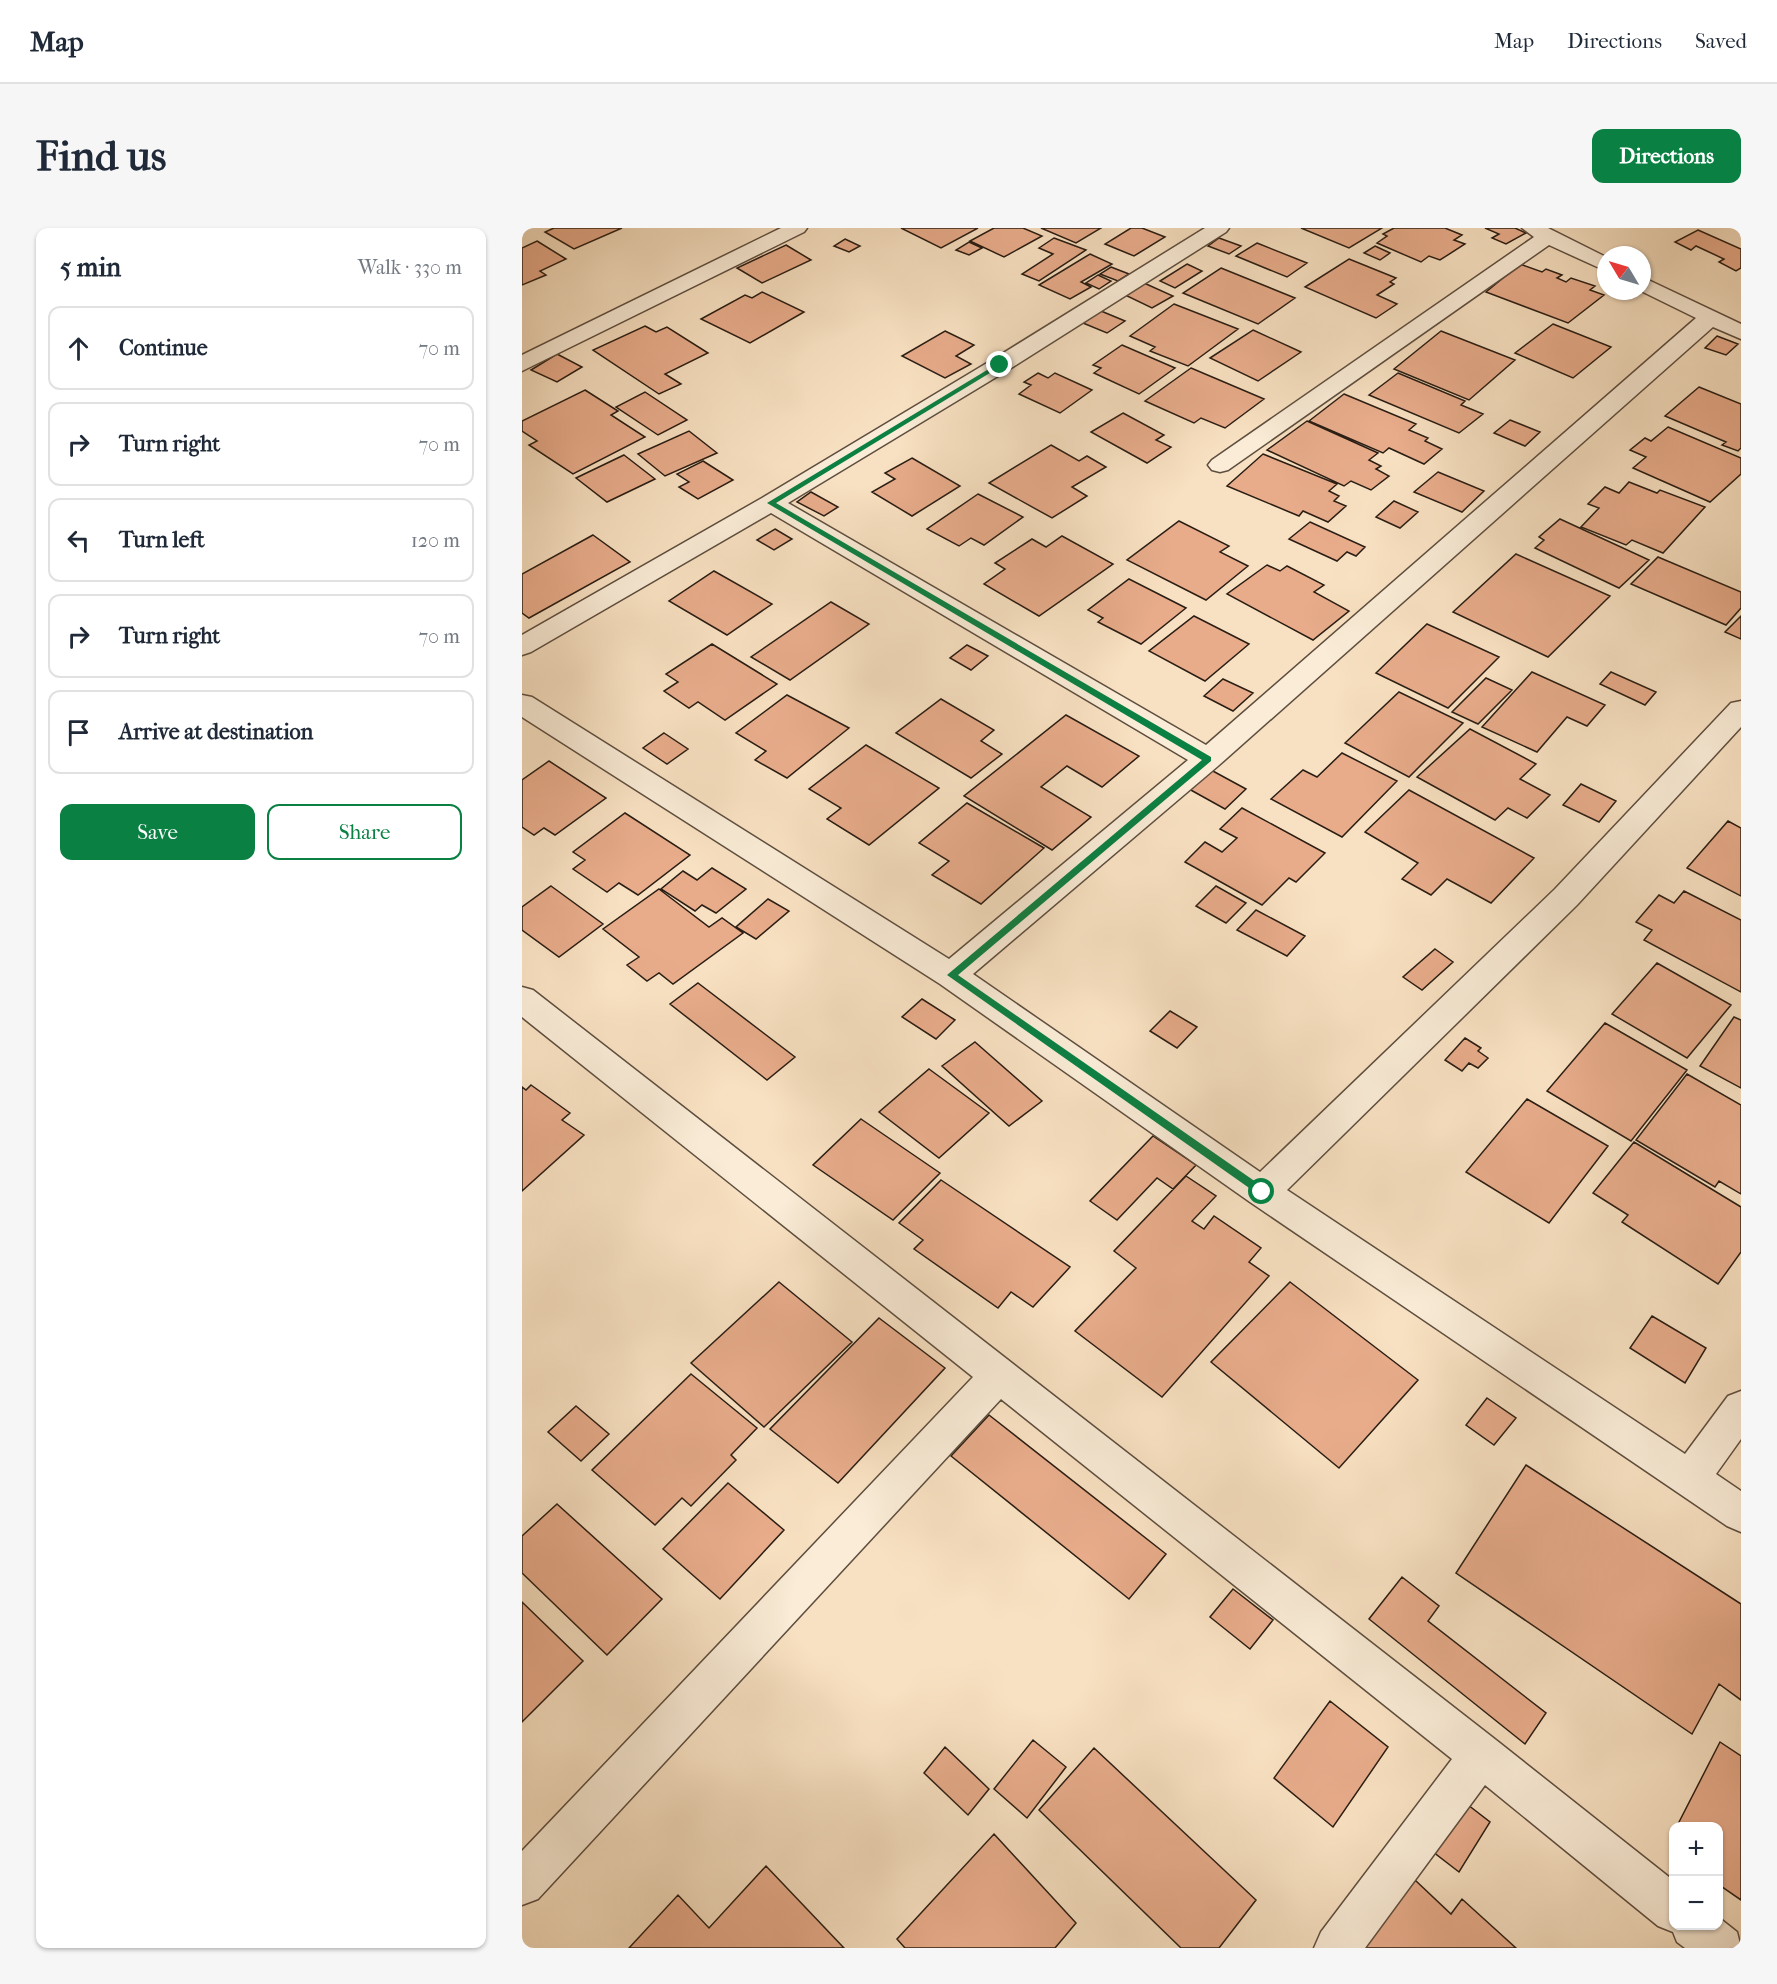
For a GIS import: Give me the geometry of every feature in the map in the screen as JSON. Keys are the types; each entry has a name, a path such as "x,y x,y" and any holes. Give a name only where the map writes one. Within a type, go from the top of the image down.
{"street":[{"path":"528,354 797,228"},
{"path":"522,646 771,503 1000,365 1219,228"},
{"path":"1220,465 1540,232 1597,260"},
{"path":"1651,287 1741,332"},
{"path":"951,975 1208,759 1711,316"},
{"path":"771,503 1208,759"},
{"path":"522,704 951,975 1262,1192 1741,1514"},
{"path":"1262,1192 1566,897 1741,710"},
{"path":"522,999 1481,1755 1669,1906"},
{"path":"522,1882 999,1375"},
{"path":"1690,1479 1741,1408"},
{"path":"1337,1948 1481,1755"},
{"path":"1698,1930 1721,1948"}],"building":[{"path":"554,228 622,228 574,249 545,232"},
{"path":"901,228 978,228 941,248"},
{"path":"994,228 1023,228 1042,236 1004,257 970,241"},
{"path":"1041,228 1101,228 1076,243"},
{"path":"1131,228 1142,228 1165,237 1134,256 1105,244"},
{"path":"1301,228 1382,228 1349,248"},
{"path":"1394,228 1445,228 1462,235 1454,240 1465,244 1440,260 1429,256 1421,262 1377,243 1387,236 1383,234"},
{"path":"1485,228 1515,228 1526,233 1506,244 1492,238 1499,234"},
{"path":"1698,230 1741,249 1741,268 1736,271 1719,262 1724,259 1696,246 1691,250 1675,242"},
{"path":"1054,238 1086,250 1039,281 1022,274 1053,254 1039,248"},
{"path":"1219,238 1241,246 1229,254 1208,246"},
{"path":"845,239 860,246 849,252 834,246"},
{"path":"537,241 566,259 540,271 546,275 522,285 522,248"},
{"path":"969,242 982,248 969,255 956,250"},
{"path":"1257,243 1307,263 1287,277 1236,256"},
{"path":"786,245 811,260 762,283 737,268"},
{"path":"1375,246 1390,253 1380,260 1364,253"},
{"path":"1090,254 1112,264 1081,282 1091,287 1070,299 1039,285"},
{"path":"1349,259 1396,278 1390,282 1394,284 1377,295 1397,304 1376,318 1305,287"},
{"path":"1187,264 1202,271 1175,288 1160,281"},
{"path":"1520,264 1542,272 1546,269 1562,275 1557,278 1566,282 1571,278 1595,286 1590,290 1597,292 1598,300 1568,323 1486,292"},
{"path":"1111,267 1129,274 1118,281 1100,274"},
{"path":"1221,268 1295,298 1258,324 1183,293"},
{"path":"1098,275 1111,281 1099,289 1086,283"},
{"path":"1144,283 1173,296 1152,308 1123,294"},
{"path":"762,292 804,312 750,343 701,319 745,295 752,298"},
{"path":"1174,304 1238,329 1188,366 1150,351 1155,347 1130,336"},
{"path":"1101,311 1125,321 1107,333 1083,323"},
{"path":"1553,324 1611,347 1573,378 1515,353"},
{"path":"645,326 656,332 667,327 708,353 665,374 681,384 659,394 593,350"},
{"path":"1253,330 1301,352 1258,381 1210,358"},
{"path":"945,331 974,345 956,356 971,364 945,378 902,356"},
{"path":"1441,331 1515,360 1469,400 1394,369"},
{"path":"1717,336 1738,344 1726,355 1705,348"},
{"path":"1122,345 1175,368 1139,394 1094,373 1101,368 1093,365"},
{"path":"557,354 582,367 557,382 531,370"},
{"path":"1191,368 1264,399 1225,428 1201,418 1194,423 1145,401"},
{"path":"1038,373 1048,378 1055,373 1092,390 1060,413 1019,394 1031,385 1024,382"},
{"path":"1398,373 1465,401 1461,405 1483,414 1459,433 1369,395"},
{"path":"1699,387 1741,404 1741,448 1738,451 1722,445 1726,442 1665,416"},
{"path":"585,390 618,411 611,415 645,437 573,474 529,445 537,441 522,431 522,421"},
{"path":"645,392 687,420 658,435 616,407"},
{"path":"1344,394 1416,424 1409,430 1428,438 1425,441 1442,449 1424,464 1389,448 1383,453 1309,421"},
{"path":"1123,413 1164,435 1156,440 1171,447 1147,463 1091,432"},
{"path":"1510,420 1540,432 1525,446 1494,433"},
{"path":"1307,421 1378,453 1369,460 1381,466 1376,469 1389,476 1371,490 1351,481 1344,486 1267,450"},
{"path":"1668,427 1741,458 1741,474 1710,502 1633,468 1646,457 1630,450 1645,438 1651,441"},
{"path":"689,431 717,453 665,476 638,454"},
{"path":"1051,445 1079,461 1087,456 1106,467 1072,487 1087,496 1052,518 989,483"},
{"path":"1263,454 1337,484 1329,491 1339,496 1334,501 1346,506 1328,522 1303,511 1299,516 1227,486"},
{"path":"624,455 655,479 607,502 576,478"},
{"path":"912,458 960,486 912,516 872,492 895,479 885,473"},
{"path":"703,461 733,480 698,499 679,487 689,482 677,474"},
{"path":"1438,472 1484,491 1462,512 1414,492"},
{"path":"1629,482 1657,493 1660,490 1705,507 1663,553 1632,540 1626,545 1581,527 1599,508 1588,504 1605,487 1619,493"},
{"path":"811,492 838,507 824,516 797,502"},
{"path":"978,494 1023,517 984,545 971,538 959,546 927,529"},
{"path":"1394,501 1418,512 1400,528 1376,517"},
{"path":"1560,519 1649,560 1619,588 1535,548 1544,540 1539,537"},
{"path":"1179,521 1229,546 1220,552 1248,566 1206,600 1127,560"},
{"path":"1310,522 1365,547 1356,556 1347,552 1337,561 1289,539"},
{"path":"775,529 792,539 774,550 757,540"},
{"path":"593,535 630,562 529,618 522,613 522,574"},
{"path":"1062,536 1113,564 1039,616 984,584 1005,569 995,563 1032,539 1046,547"},
{"path":"1516,554 1610,596 1548,657 1453,612"},
{"path":"1658,557 1741,592 1741,608 1726,625 1631,584"},
{"path":"1267,565 1280,571 1287,566 1324,585 1314,592 1349,611 1313,640 1227,594"},
{"path":"714,571 772,604 727,635 669,601"},
{"path":"1129,579 1186,608 1141,644 1098,622 1103,618 1088,610"},
{"path":"831,602 869,624 790,680 751,657"},
{"path":"1194,616 1249,644 1205,681 1149,651"},
{"path":"1741,616 1741,639 1725,632"},
{"path":"1427,624 1499,657 1448,708 1376,673"},
{"path":"712,644 777,684 725,720 698,702 689,708 664,691 678,682 666,674"},
{"path":"967,645 988,656 971,670 950,658"},
{"path":"1532,672 1605,705 1587,726 1567,717 1537,752 1482,727"},
{"path":"1611,672 1656,692 1645,705 1600,684"},
{"path":"1486,678 1512,690 1478,724 1452,712"},
{"path":"1223,679 1253,693 1233,711 1204,696"},
{"path":"1399,692 1463,723 1409,777 1345,743"},
{"path":"787,695 849,728 787,778 755,760 766,751 736,733"},
{"path":"941,699 994,730 981,741 1002,754 971,778 896,733"},
{"path":"1066,715 1139,756 1102,787 1067,766 1041,787 1091,817 1052,850 964,796"},
{"path":"1470,729 1536,764 1520,779 1550,795 1527,818 1508,808 1495,820 1417,777"},
{"path":"664,733 688,749 667,764 643,748"},
{"path":"866,745 939,788 869,845 827,819 841,808 809,789"},
{"path":"1342,753 1397,781 1342,837 1271,799 1303,770 1317,777"},
{"path":"549,761 606,798 555,835 544,828 534,835 522,827 522,780"},
{"path":"1211,770 1246,789 1225,809 1189,789"},
{"path":"1581,784 1616,801 1599,822 1563,805"},
{"path":"1409,790 1534,858 1491,903 1447,879 1431,895 1402,879 1418,863 1365,832"},
{"path":"967,803 1044,848 981,904 932,875 949,861 919,843"},
{"path":"1242,808 1325,853 1296,882 1289,878 1262,905 1185,862 1205,842 1222,852 1237,838 1220,829"},
{"path":"625,813 690,855 638,895 619,883 607,892 573,869 585,860 573,852"},
{"path":"1728,821 1741,828 1741,896 1687,868"},
{"path":"712,868 746,889 716,913 702,905 695,911 661,889 683,871 697,880"},
{"path":"551,886 603,924 559,957 522,930 522,907"},
{"path":"1216,886 1246,903 1226,923 1196,906"},
{"path":"659,889 709,927 722,918 743,933 673,984 659,973 647,981 627,965 639,957 603,929"},
{"path":"1684,891 1741,920 1741,992 1644,940 1652,930 1636,922 1659,895 1674,903"},
{"path":"768,899 789,911 756,939 736,927"},
{"path":"1256,910 1305,936 1287,956 1237,930"},
{"path":"1435,949 1453,962 1422,990 1403,977"},
{"path":"1657,963 1731,1005 1687,1058 1612,1014"},
{"path":"698,983 795,1057 767,1080 670,1004"},
{"path":"922,999 955,1020 936,1039 902,1017"},
{"path":"1170,1011 1197,1027 1177,1048 1150,1031"},
{"path":"1734,1017 1741,1020 1741,1088 1700,1066"},
{"path":"1605,1023 1687,1070 1631,1141 1547,1091"},
{"path":"1465,1038 1481,1048 1478,1051 1488,1058 1478,1068 1469,1063 1462,1071 1445,1060"},
{"path":"975,1042 1042,1101 1009,1126 942,1066"},
{"path":"929,1069 989,1113 939,1158 879,1112"},
{"path":"1687,1074 1741,1105 1741,1194 1719,1181 1715,1187 1636,1140"},
{"path":"531,1085 570,1113 562,1120 584,1135 522,1191 522,1087 526,1090"},
{"path":"1527,1099 1608,1146 1549,1223 1466,1172"},
{"path":"861,1119 940,1173 893,1220 813,1165"},
{"path":"1153,1136 1196,1165 1173,1189 1157,1178 1117,1220 1090,1201"},
{"path":"1634,1142 1741,1207 1741,1252 1718,1284 1622,1222 1628,1215 1593,1193"},
{"path":"1186,1176 1216,1196 1192,1221 1204,1229 1214,1216 1261,1248 1249,1262 1269,1276 1162,1397 1075,1331 1136,1268 1114,1251"},
{"path":"941,1180 1070,1267 1033,1307 1011,1292 998,1308 914,1249 923,1240 899,1223"},
{"path":"779,1282 852,1342 764,1427 691,1363"},
{"path":"1290,1282 1418,1380 1339,1468 1211,1362"},
{"path":"1652,1316 1706,1348 1685,1383 1630,1348"},
{"path":"879,1318 945,1368 838,1483 770,1429"},
{"path":"691,1374 757,1428 731,1455 736,1460 691,1506 682,1498 655,1525 592,1470"},
{"path":"1487,1398 1516,1418 1494,1445 1466,1425"},
{"path":"576,1406 609,1434 581,1461 548,1432"},
{"path":"989,1415 1166,1554 1129,1599 951,1456"},
{"path":"1526,1465 1741,1604 1741,1700 1719,1684 1692,1734 1456,1573"},
{"path":"728,1483 784,1530 720,1599 663,1549"},
{"path":"557,1504 662,1599 607,1655 522,1573 522,1536"},
{"path":"1402,1577 1439,1606 1428,1621 1546,1713 1525,1744 1369,1619"},
{"path":"1233,1589 1273,1620 1250,1649 1210,1617"},
{"path":"522,1602 583,1661 522,1722"},
{"path":"1330,1701 1388,1747 1333,1827 1274,1778"},
{"path":"1033,1740 1066,1767 1027,1818 994,1789"},
{"path":"1720,1742 1741,1756 1741,1900 1723,1887 1723,1822 1679,1822"},
{"path":"945,1747 989,1789 968,1815 924,1773"},
{"path":"1094,1748 1256,1900 1219,1948 1181,1948 1039,1810"},
{"path":"1459,1798 1490,1822 1459,1872 1428,1848"},
{"path":"994,1834 1076,1923 1055,1948 905,1948 897,1939"},
{"path":"766,1866 844,1948 629,1948 678,1895 709,1928"},
{"path":"1415,1880 1451,1914 1462,1899 1516,1948 1356,1948"}],"route":[{"path":"1000,365 771,503 943,606 1208,759 951,975 1262,1192"}]}
